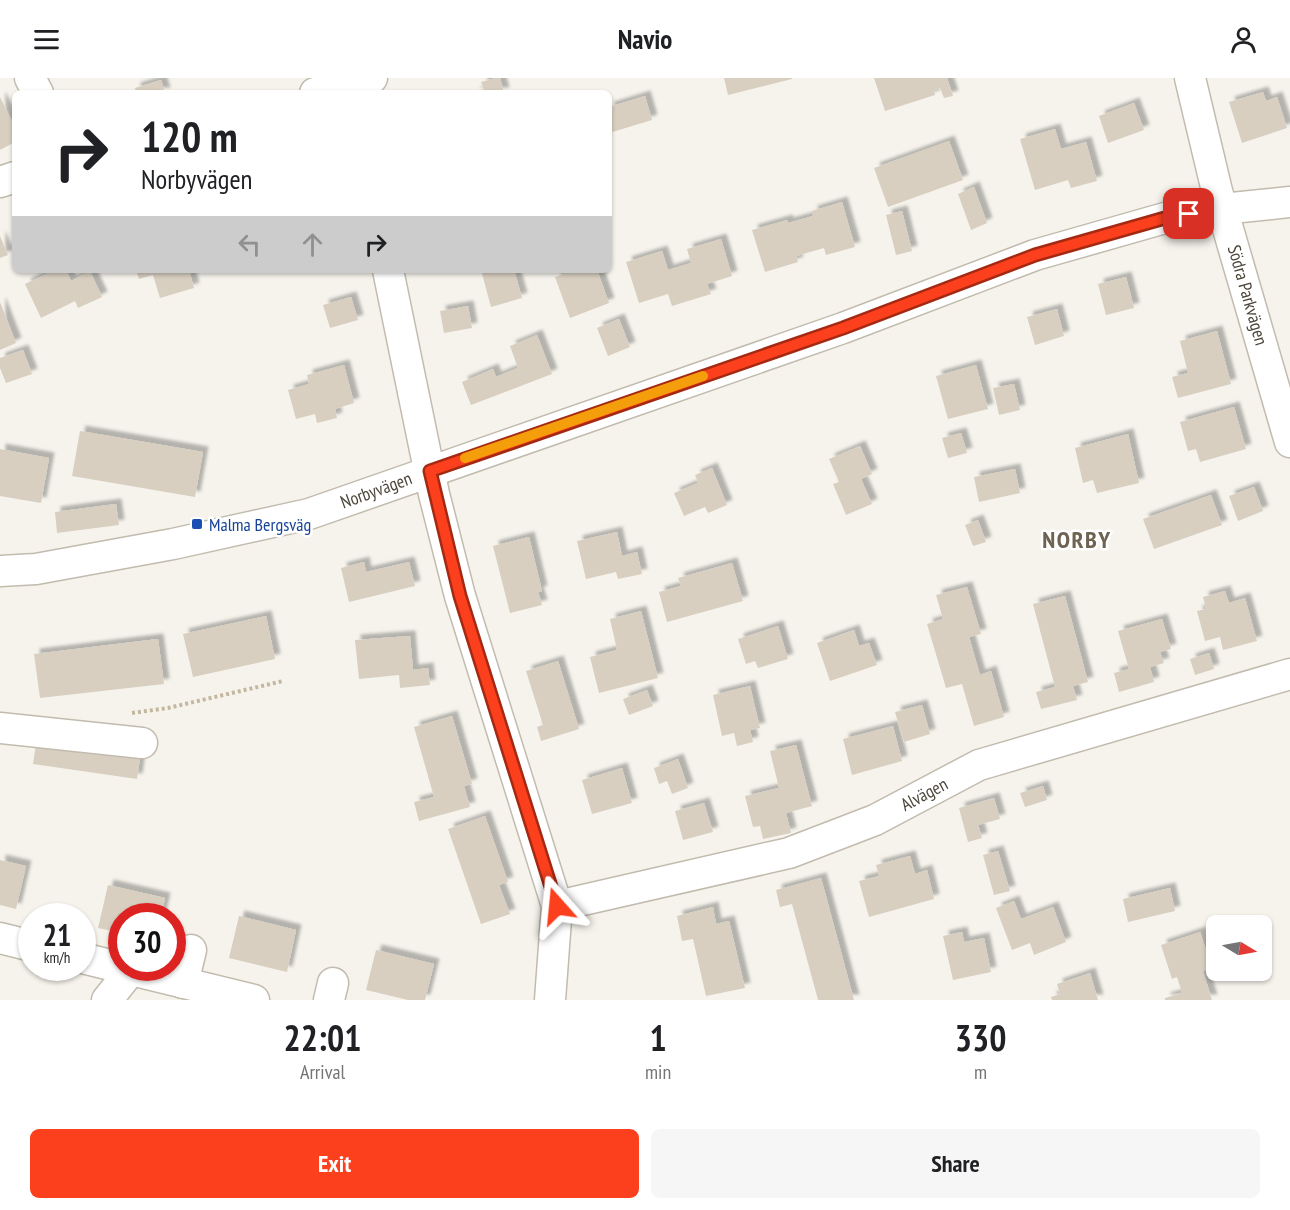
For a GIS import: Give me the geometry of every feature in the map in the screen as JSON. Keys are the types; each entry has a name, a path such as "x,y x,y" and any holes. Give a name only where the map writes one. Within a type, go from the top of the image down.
{"street":[{"name":"Södra Parkvägen","path":"1190,78 1222,209 1290,442"},
{"path":"327,90 355,83"},
{"name":"Norbyvägen","path":"0,571 36,569 173,544 297,516 843,328 1035,255 1172,216 1290,202"},
{"path":"389,273 430,471 460,596 557,906 550,1000"},
{"name":"Alvägen","path":"557,906 789,853 875,820 979,765 1290,674"},
{"path":"0,729 142,743"},
{"path":"0,939 18,943"},
{"path":"183,983 191,950"},
{"path":"107,1000 122,981"},
{"path":"175,981 254,1000"}],"path":[{"path":"121,715 168,708 283,681"}],"building":[{"path":"500,78 503,90 481,90 484,89 481,82"},
{"path":"724,78 792,78 792,79 728,95"},
{"path":"874,78 947,78 953,96 944,98 940,88 934,90 935,95 885,111"},
{"path":"161,80 164,90 135,90 135,88"},
{"path":"1263,92 1266,101 1277,97 1287,128 1242,143 1229,102"},
{"path":"645,96 652,120 612,132 612,106"},
{"path":"0,97 12,121 12,144 0,150"},
{"path":"1134,103 1144,130 1108,143 1099,116"},
{"path":"1055,129 1061,149 1086,142 1097,181 1071,188 1068,180 1035,190 1020,139"},
{"path":"949,141 963,180 888,207 874,168"},
{"path":"974,187 987,223 971,230 958,194"},
{"path":"842,202 855,247 826,255 824,248 796,256 798,262 765,272 752,230 787,220 788,223 813,216 812,211"},
{"path":"902,211 912,251 896,255 886,215"},
{"path":"0,236 8,255 0,258"},
{"path":"721,239 732,276 707,284 711,294 672,306 668,294 639,303 626,262 662,251 668,270 691,263 687,249"},
{"path":"49,273 67,273 71,281 91,273 102,297 78,308 75,301 41,318 25,284"},
{"path":"137,273 190,273 194,288 160,298 153,275 139,279"},
{"path":"482,273 515,273 522,298 491,307"},
{"path":"566,273 598,273 609,303 570,318 555,277"},
{"path":"1126,277 1134,308 1106,315 1098,284"},
{"path":"351,297 358,320 330,328 323,305"},
{"path":"0,302 16,343 0,350"},
{"path":"468,306 472,328 444,333 440,311"},
{"path":"1057,309 1064,336 1035,345 1027,317"},
{"path":"619,319 630,347 608,356 597,328"},
{"path":"1217,331 1231,384 1178,398 1172,377 1188,373 1180,341"},
{"path":"537,335 552,374 471,405 462,382 493,369 496,377 518,368 510,346"},
{"path":"23,350 32,374 6,383 0,368 0,358"},
{"path":"344,365 354,403 335,409 337,418 317,423 315,414 296,419 288,390 309,384 307,375"},
{"path":"976,365 988,409 948,419 936,376"},
{"path":"1014,384 1020,410 999,415 993,388"},
{"path":"1234,407 1246,449 1200,462 1196,449 1188,451 1180,422"},
{"path":"80,431 203,452 195,497 72,476"},
{"path":"961,433 967,453 948,458 942,438"},
{"path":"1128,434 1139,483 1097,493 1093,480 1083,483 1075,448"},
{"path":"860,446 872,474 861,479 872,504 846,515 833,484 839,482 829,459"},
{"path":"0,449 49,458 41,503 0,496"},
{"path":"712,468 727,505 708,513 705,507 684,516 674,493 698,483 695,475"},
{"path":"1015,469 1020,493 979,502 974,477"},
{"path":"1254,487 1263,511 1238,521 1229,496"},
{"path":"1211,495 1222,525 1154,549 1143,519"},
{"path":"116,504 119,525 57,533 55,512"},
{"path":"978,520 986,542 973,546 965,525"},
{"path":"617,532 622,556 637,552 642,574 618,579 616,572 586,579 577,541"},
{"path":"529,537 542,591 538,592 542,605 510,613 493,546"},
{"path":"364,562 366,572 409,562 415,586 349,602 341,568"},
{"path":"732,563 743,601 667,622 659,592 681,586 678,578"},
{"path":"967,587 981,634 969,637 980,675 991,671 1004,717 974,726 962,684 946,688 927,624 943,619 936,595"},
{"path":"1225,591 1229,603 1245,598 1257,641 1223,650 1220,637 1205,641 1197,611 1206,609 1203,597"},
{"path":"1065,596 1088,682 1073,686 1077,700 1041,709 1036,692 1055,687 1033,604"},
{"path":"641,611 658,678 599,693 590,657 617,650 610,619"},
{"path":"266,616 275,659 193,677 183,634"},
{"path":"1162,619 1171,649 1160,652 1164,663 1150,667 1154,682 1119,692 1114,673 1129,669 1118,631"},
{"path":"778,626 788,659 758,668 755,661 746,664 738,639"},
{"path":"854,630 859,646 869,643 877,665 830,681 817,643"},
{"path":"410,636 413,670 428,668 430,685 400,688 399,675 359,679 355,640"},
{"path":"158,639 164,684 40,698 34,654"},
{"path":"1209,653 1214,669 1195,675 1190,659"},
{"path":"558,661 579,729 541,741 537,727 543,725 526,671"},
{"path":"750,686 760,728 750,730 753,742 737,746 734,733 722,736 713,695"},
{"path":"647,690 653,706 629,715 623,699"},
{"path":"922,705 930,734 904,742 895,712"},
{"path":"452,716 472,784 464,786 470,807 419,821 414,802 434,797 414,727"},
{"path":"893,726 902,761 852,775 843,739"},
{"path":"36,744 140,758 137,779 33,764"},
{"path":"796,745 812,806 786,813 791,833 763,839 760,826 753,827 745,796 779,788 770,751"},
{"path":"678,759 688,788 672,794 667,781 659,784 654,768"},
{"path":"622,768 632,803 592,814 582,780"},
{"path":"1043,786 1047,800 1025,807 1020,793"},
{"path":"994,798 1000,819 978,825 982,838 968,842 959,808"},
{"path":"704,803 713,832 683,840 675,811"},
{"path":"485,816 508,882 499,885 510,914 481,924 448,829"},
{"path":"998,851 1010,891 994,895 983,855"},
{"path":"910,856 915,874 927,870 934,899 869,917 859,881 879,876 876,865"},
{"path":"0,860 26,866 16,909 0,905"},
{"path":"821,878 854,1000 818,1000 792,904 780,907 776,890"},
{"path":"108,885 165,898 164,903 108,903 108,930 98,928"},
{"path":"1170,888 1175,911 1128,922 1123,899"},
{"path":"1014,901 1021,919 1053,907 1066,942 1034,955 1030,943 1012,950 996,908"},
{"path":"713,907 716,924 729,921 745,988 706,996 693,939 682,941 677,916"},
{"path":"239,916 296,930 287,972 229,958"},
{"path":"962,932 964,942 984,938 991,972 953,980 943,936"},
{"path":"1200,932 1206,950 1206,970 1203,971 1212,1000 1165,1000 1165,998 1182,993 1177,977 1172,979 1161,945"},
{"path":"376,950 434,964 425,1000 408,1000 366,990"},
{"path":"1090,973 1098,1000 1052,1000 1051,997 1060,994 1057,984"}],"slow traffic":[{"path":"465,458 703,376"}],"place":[{"name":"Malma Bergsväg","path":"197,524"}],"district":[{"name":"NORBY","path":"1077,539"}],"route":[{"path":"557,906 460,596 430,471 843,328 1035,255 1172,216 1189,214"}]}
